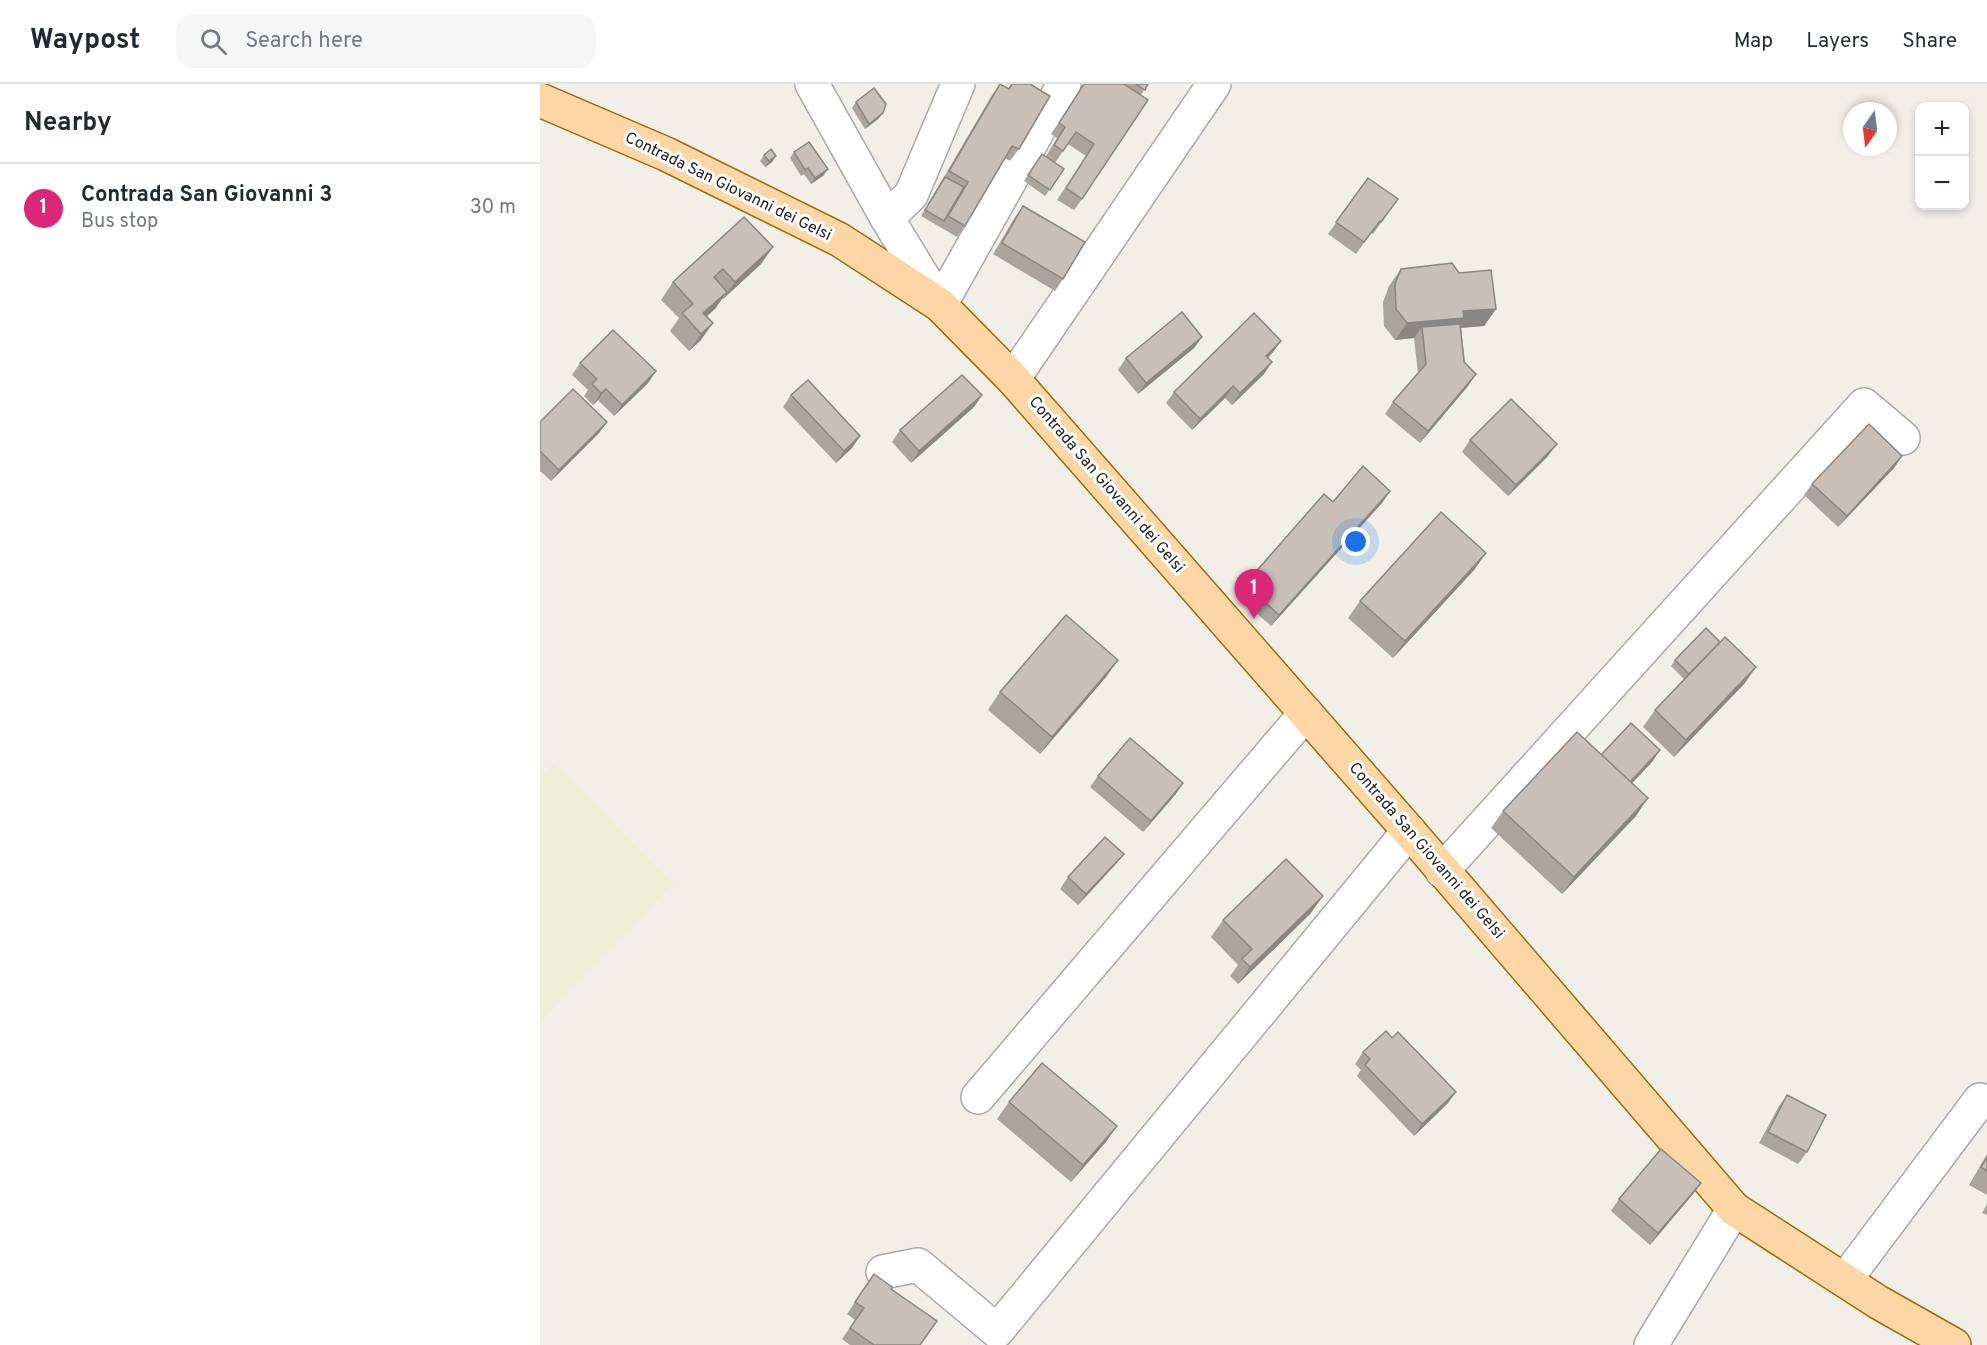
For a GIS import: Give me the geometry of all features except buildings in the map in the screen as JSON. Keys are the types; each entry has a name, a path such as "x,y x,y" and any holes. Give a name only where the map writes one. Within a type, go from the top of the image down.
{"main road":[{"name":"Contrada San Giovanni dei Gelsi","path":"540,100 666,154 840,240 940,304 1013,379 1410,831 1734,1209 1845,1280 1954,1345"}],"street":[{"name":"Contrada San Giovanni dei Gelsi","path":"812,84 887,218 940,304"},
{"path":"887,218 911,195 958,84"},
{"path":"940,304 1064,84"},
{"path":"1013,379 1214,84"},
{"path":"1442,871 1864,405 1903,438"},
{"path":"978,1097 1306,713"},
{"path":"883,1272 918,1265 997,1331 1410,831"},
{"path":"1845,1280 1980,1100"},
{"path":"1651,1345 1734,1209"}],"green space":[{"path":"554,763 674,884 540,1022 540,776"}],"place":[{"name":"Contrada San Giovanni 3","path":"1254,619"}]}
